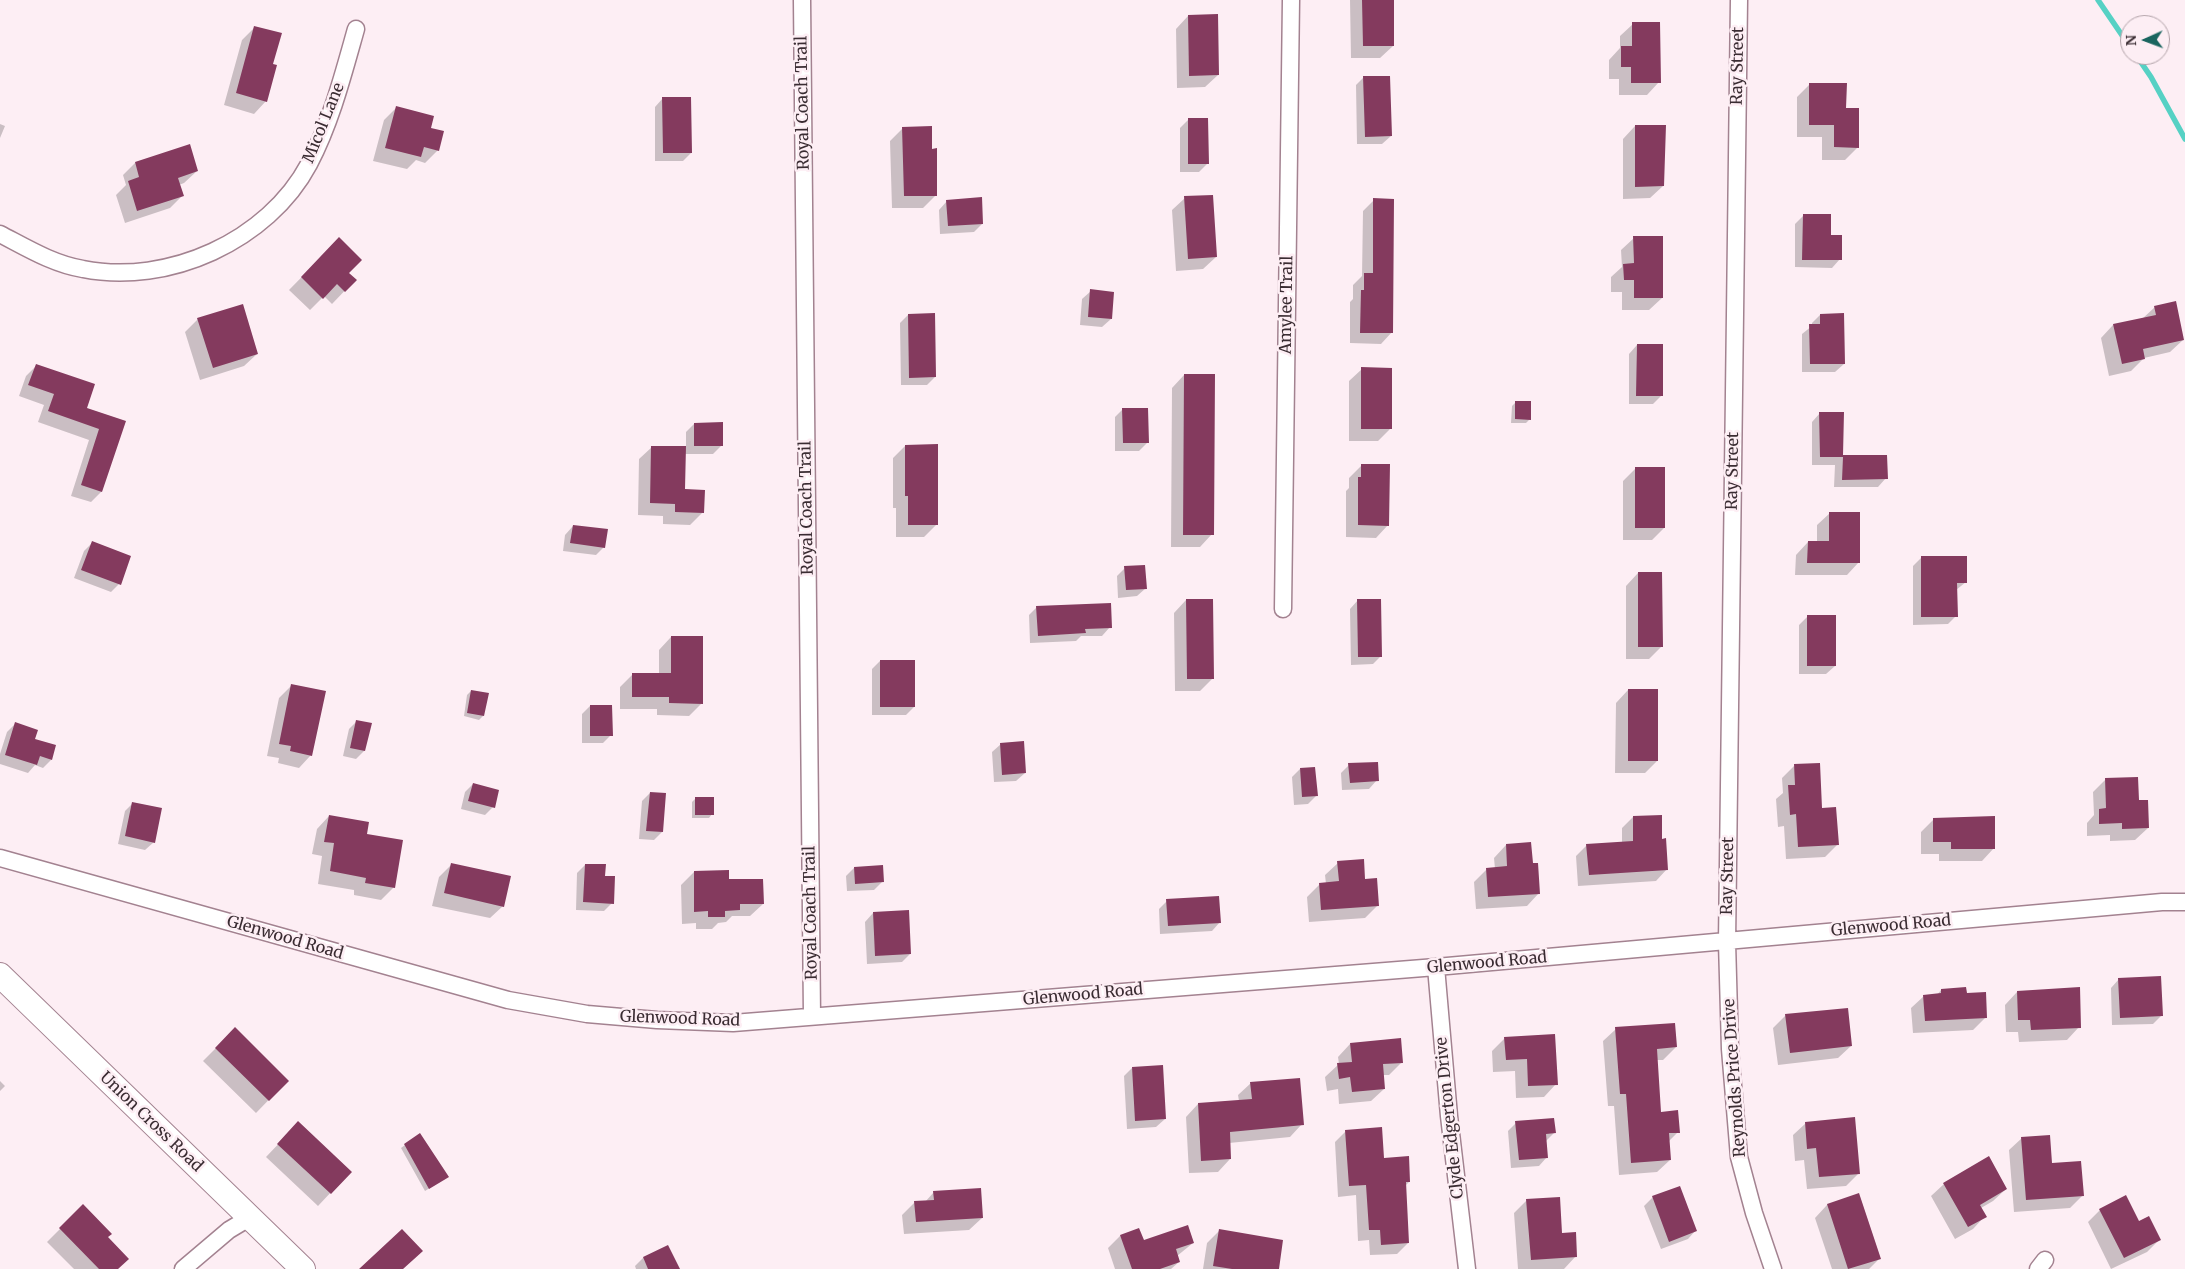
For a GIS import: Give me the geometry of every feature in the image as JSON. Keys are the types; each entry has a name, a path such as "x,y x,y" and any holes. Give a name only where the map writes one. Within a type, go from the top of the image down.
{"main road":[{"name":"Union Cross Road","path":"0,975 303,1269"}],"street":[{"name":"Royal Coach Trail","path":"802,0 812,1016"},
{"name":"Amylee Trail","path":"1283,609 1292,0"},
{"name":"Ray Street","path":"1727,942 1739,0"},
{"name":"Micol Lane","path":"0,234 58,263 84,270 111,272 147,271 174,265 217,250 248,232 275,208 293,188 308,166 324,133 356,29"},
{"name":"Glenwood Road","path":"0,858 508,1000 586,1014 657,1020 733,1022 1436,967 1727,942 1859,928 2185,902"},
{"name":"Reynolds Price Drive","path":"1727,942 1730,1049 1739,1157 1754,1214 1773,1269"},
{"name":"Clyde Edgerton Drive","path":"1436,967 1450,1126 1467,1269"},
{"path":"183,1269 229,1230 249,1218"}],"building":[{"path":"1362,0 1394,0 1394,46 1363,46"},
{"path":"1218,14 1219,75 1189,76 1188,15"},
{"path":"1632,22 1660,22 1661,83 1631,83 1631,67 1621,67 1621,46 1632,46"},
{"path":"254,26 282,33 273,64 277,65 267,102 236,93"},
{"path":"1363,76 1390,76 1392,136 1365,137"},
{"path":"1809,83 1847,83 1846,108 1859,108 1859,148 1834,147 1834,125 1809,125"},
{"path":"662,97 691,97 692,153 663,153"},
{"path":"396,106 434,116 431,128 444,131 439,151 424,147 421,157 385,148"},
{"path":"1188,118 1208,118 1209,164 1188,164"},
{"path":"1635,125 1666,125 1664,186 1635,187"},
{"path":"932,126 932,149 937,148 937,196 904,196 902,127"},
{"path":"190,144 198,171 178,178 184,196 137,211 128,181 139,177 135,162"},
{"path":"1213,195 1217,257 1188,259 1184,196"},
{"path":"982,197 983,224 948,226 946,200"},
{"path":"1373,198 1394,199 1393,333 1360,333 1361,290 1364,290 1364,273 1373,273"},
{"path":"1803,214 1831,214 1831,235 1842,235 1842,260 1802,260"},
{"path":"1633,236 1663,236 1663,298 1634,298 1634,280 1624,280 1623,264 1634,263"},
{"path":"339,237 362,260 349,273 357,280 345,292 337,284 323,299 301,277"},
{"path":"1090,289 1114,292 1112,319 1088,317"},
{"path":"2176,301 2184,340 2143,349 2145,359 2122,364 2113,324 2156,315 2154,306"},
{"path":"243,304 258,354 213,368 197,318"},
{"path":"935,313 936,377 909,378 908,314"},
{"path":"1844,313 1845,364 1810,364 1809,324 1820,324 1820,314"},
{"path":"1637,344 1663,344 1663,396 1636,396"},
{"path":"36,364 95,384 87,408 126,421 102,492 81,485 99,429 48,411 54,394 28,385"},
{"path":"1361,367 1392,368 1392,429 1361,429"},
{"path":"1184,374 1215,374 1214,535 1183,535"},
{"path":"1515,401 1531,401 1531,420 1515,419"},
{"path":"1122,408 1148,408 1149,443 1123,443"},
{"path":"1819,412 1844,412 1843,455 1887,455 1888,479 1842,480 1843,457 1820,457"},
{"path":"723,422 723,446 694,446 694,423"},
{"path":"938,444 938,525 908,525 908,496 905,496 905,445"},
{"path":"651,446 686,446 685,489 705,490 704,513 675,512 675,504 650,503"},
{"path":"1361,464 1390,464 1389,526 1358,525 1358,477 1361,477"},
{"path":"1635,467 1665,467 1665,528 1635,528"},
{"path":"1829,512 1860,512 1860,563 1807,563 1808,541 1829,541"},
{"path":"573,525 608,529 605,548 570,543"},
{"path":"92,541 131,556 121,585 81,570"},
{"path":"1921,556 1967,556 1967,583 1957,583 1958,617 1921,617"},
{"path":"1145,565 1147,589 1126,590 1124,566"},
{"path":"1638,572 1662,572 1663,647 1638,647"},
{"path":"1186,599 1213,599 1214,679 1187,679"},
{"path":"1357,599 1381,599 1382,657 1358,657"},
{"path":"1111,603 1112,628 1085,629 1086,633 1038,636 1036,606"},
{"path":"1807,615 1836,615 1836,666 1807,666"},
{"path":"671,636 703,636 703,704 669,703 669,697 632,697 632,673 671,673"},
{"path":"880,660 915,660 915,707 880,707"},
{"path":"291,684 326,691 312,756 290,751 291,746 279,744"},
{"path":"1628,689 1658,689 1658,761 1628,761"},
{"path":"471,690 489,693 484,716 467,713"},
{"path":"590,705 612,705 613,736 590,736"},
{"path":"356,720 372,723 365,751 350,748"},
{"path":"15,722 38,730 35,739 56,745 52,760 40,756 37,765 5,755"},
{"path":"1024,741 1026,773 1002,775 1000,743"},
{"path":"1378,762 1379,781 1350,783 1348,763"},
{"path":"1820,763 1822,808 1836,807 1839,845 1798,847 1796,814 1790,815 1788,785 1795,785 1794,764"},
{"path":"1315,767 1318,796 1302,797 1300,768"},
{"path":"2138,777 2139,800 2148,800 2149,828 2122,829 2122,823 2099,824 2099,809 2106,808 2105,778"},
{"path":"473,783 499,790 495,808 468,801"},
{"path":"650,792 666,793 663,832 646,831"},
{"path":"695,797 714,797 714,815 695,815"},
{"path":"132,802 162,808 155,843 125,836"},
{"path":"329,815 369,822 367,834 403,840 395,888 365,883 366,878 330,871 334,843 324,842"},
{"path":"1662,815 1662,839 1666,838 1668,870 1589,875 1586,844 1633,841 1633,816"},
{"path":"1995,816 1995,849 1951,849 1951,842 1933,842 1933,818"},
{"path":"1531,842 1533,863 1538,863 1540,894 1488,897 1486,868 1507,866 1506,844"},
{"path":"1364,859 1365,879 1377,878 1379,906 1321,910 1319,883 1339,881 1337,861"},
{"path":"451,863 511,876 504,907 444,893"},
{"path":"585,864 606,864 605,876 615,876 614,904 583,902"},
{"path":"883,865 884,882 855,884 854,867"},
{"path":"729,870 729,879 763,879 764,904 740,904 740,910 725,911 725,917 708,917 708,911 694,912 694,871"},
{"path":"1219,896 1221,923 1168,926 1166,899"},
{"path":"909,910 911,954 875,956 873,912"},
{"path":"2161,976 2163,1016 2120,1018 2118,978"},
{"path":"1966,987 1967,993 1986,992 1987,1018 1925,1021 1923,995 1941,993 1941,989"},
{"path":"2080,987 2081,1028 2031,1030 2030,1020 2018,1020 2017,991"},
{"path":"1848,1008 1852,1046 1790,1053 1785,1014"},
{"path":"1675,1023 1677,1047 1657,1049 1661,1112 1678,1110 1680,1133 1669,1133 1671,1160 1631,1163 1626,1094 1620,1094 1615,1027"},
{"path":"235,1027 289,1081 269,1101 215,1048"},
{"path":"1555,1034 1558,1085 1528,1086 1527,1059 1506,1060 1504,1037"},
{"path":"1401,1038 1403,1063 1383,1064 1385,1089 1352,1092 1350,1077 1339,1079 1337,1063 1352,1062 1350,1043"},
{"path":"1163,1065 1166,1119 1135,1121 1132,1067"},
{"path":"1300,1078 1304,1125 1230,1132 1231,1159 1201,1161 1198,1103 1252,1099 1250,1082"},
{"path":"1855,1117 1860,1174 1819,1177 1816,1148 1807,1149 1805,1122"},
{"path":"1554,1118 1556,1133 1546,1134 1548,1158 1519,1160 1515,1121"},
{"path":"298,1121 352,1172 331,1194 277,1144"},
{"path":"1382,1127 1384,1158 1409,1156 1410,1182 1406,1182 1409,1243 1381,1245 1380,1230 1369,1230 1366,1185 1349,1186 1345,1130"},
{"path":"420,1133 449,1177 429,1189 404,1144"},
{"path":"2050,1135 2052,1163 2081,1161 2084,1196 2026,1200 2021,1137"},
{"path":"1989,1156 2007,1189 1980,1205 1987,1217 1968,1227 1943,1183"},
{"path":"1680,1186 1697,1231 1669,1242 1652,1196"},
{"path":"981,1188 983,1218 916,1222 914,1201 934,1200 933,1191"},
{"path":"1859,1193 1881,1259 1848,1269 1827,1204"},
{"path":"2126,1195 2139,1221 2149,1216 2161,1240 2124,1258 2099,1209"},
{"path":"1560,1197 1562,1233 1576,1232 1577,1257 1531,1260 1526,1199"},
{"path":"83,1204 112,1234 108,1237 129,1259 118,1269 99,1269 59,1228"},
{"path":"1188,1225 1194,1243 1176,1249 1180,1262 1160,1269 1132,1269 1120,1235 1139,1228 1144,1240"},
{"path":"402,1229 423,1251 403,1269 359,1269"},
{"path":"1219,1229 1283,1240 1279,1269 1232,1269 1213,1266"},
{"path":"668,1245 680,1269 648,1269 643,1257"}],"waterway":[{"path":"2098,0 2120,32"},
{"path":"2143,65 2185,139"}]}
